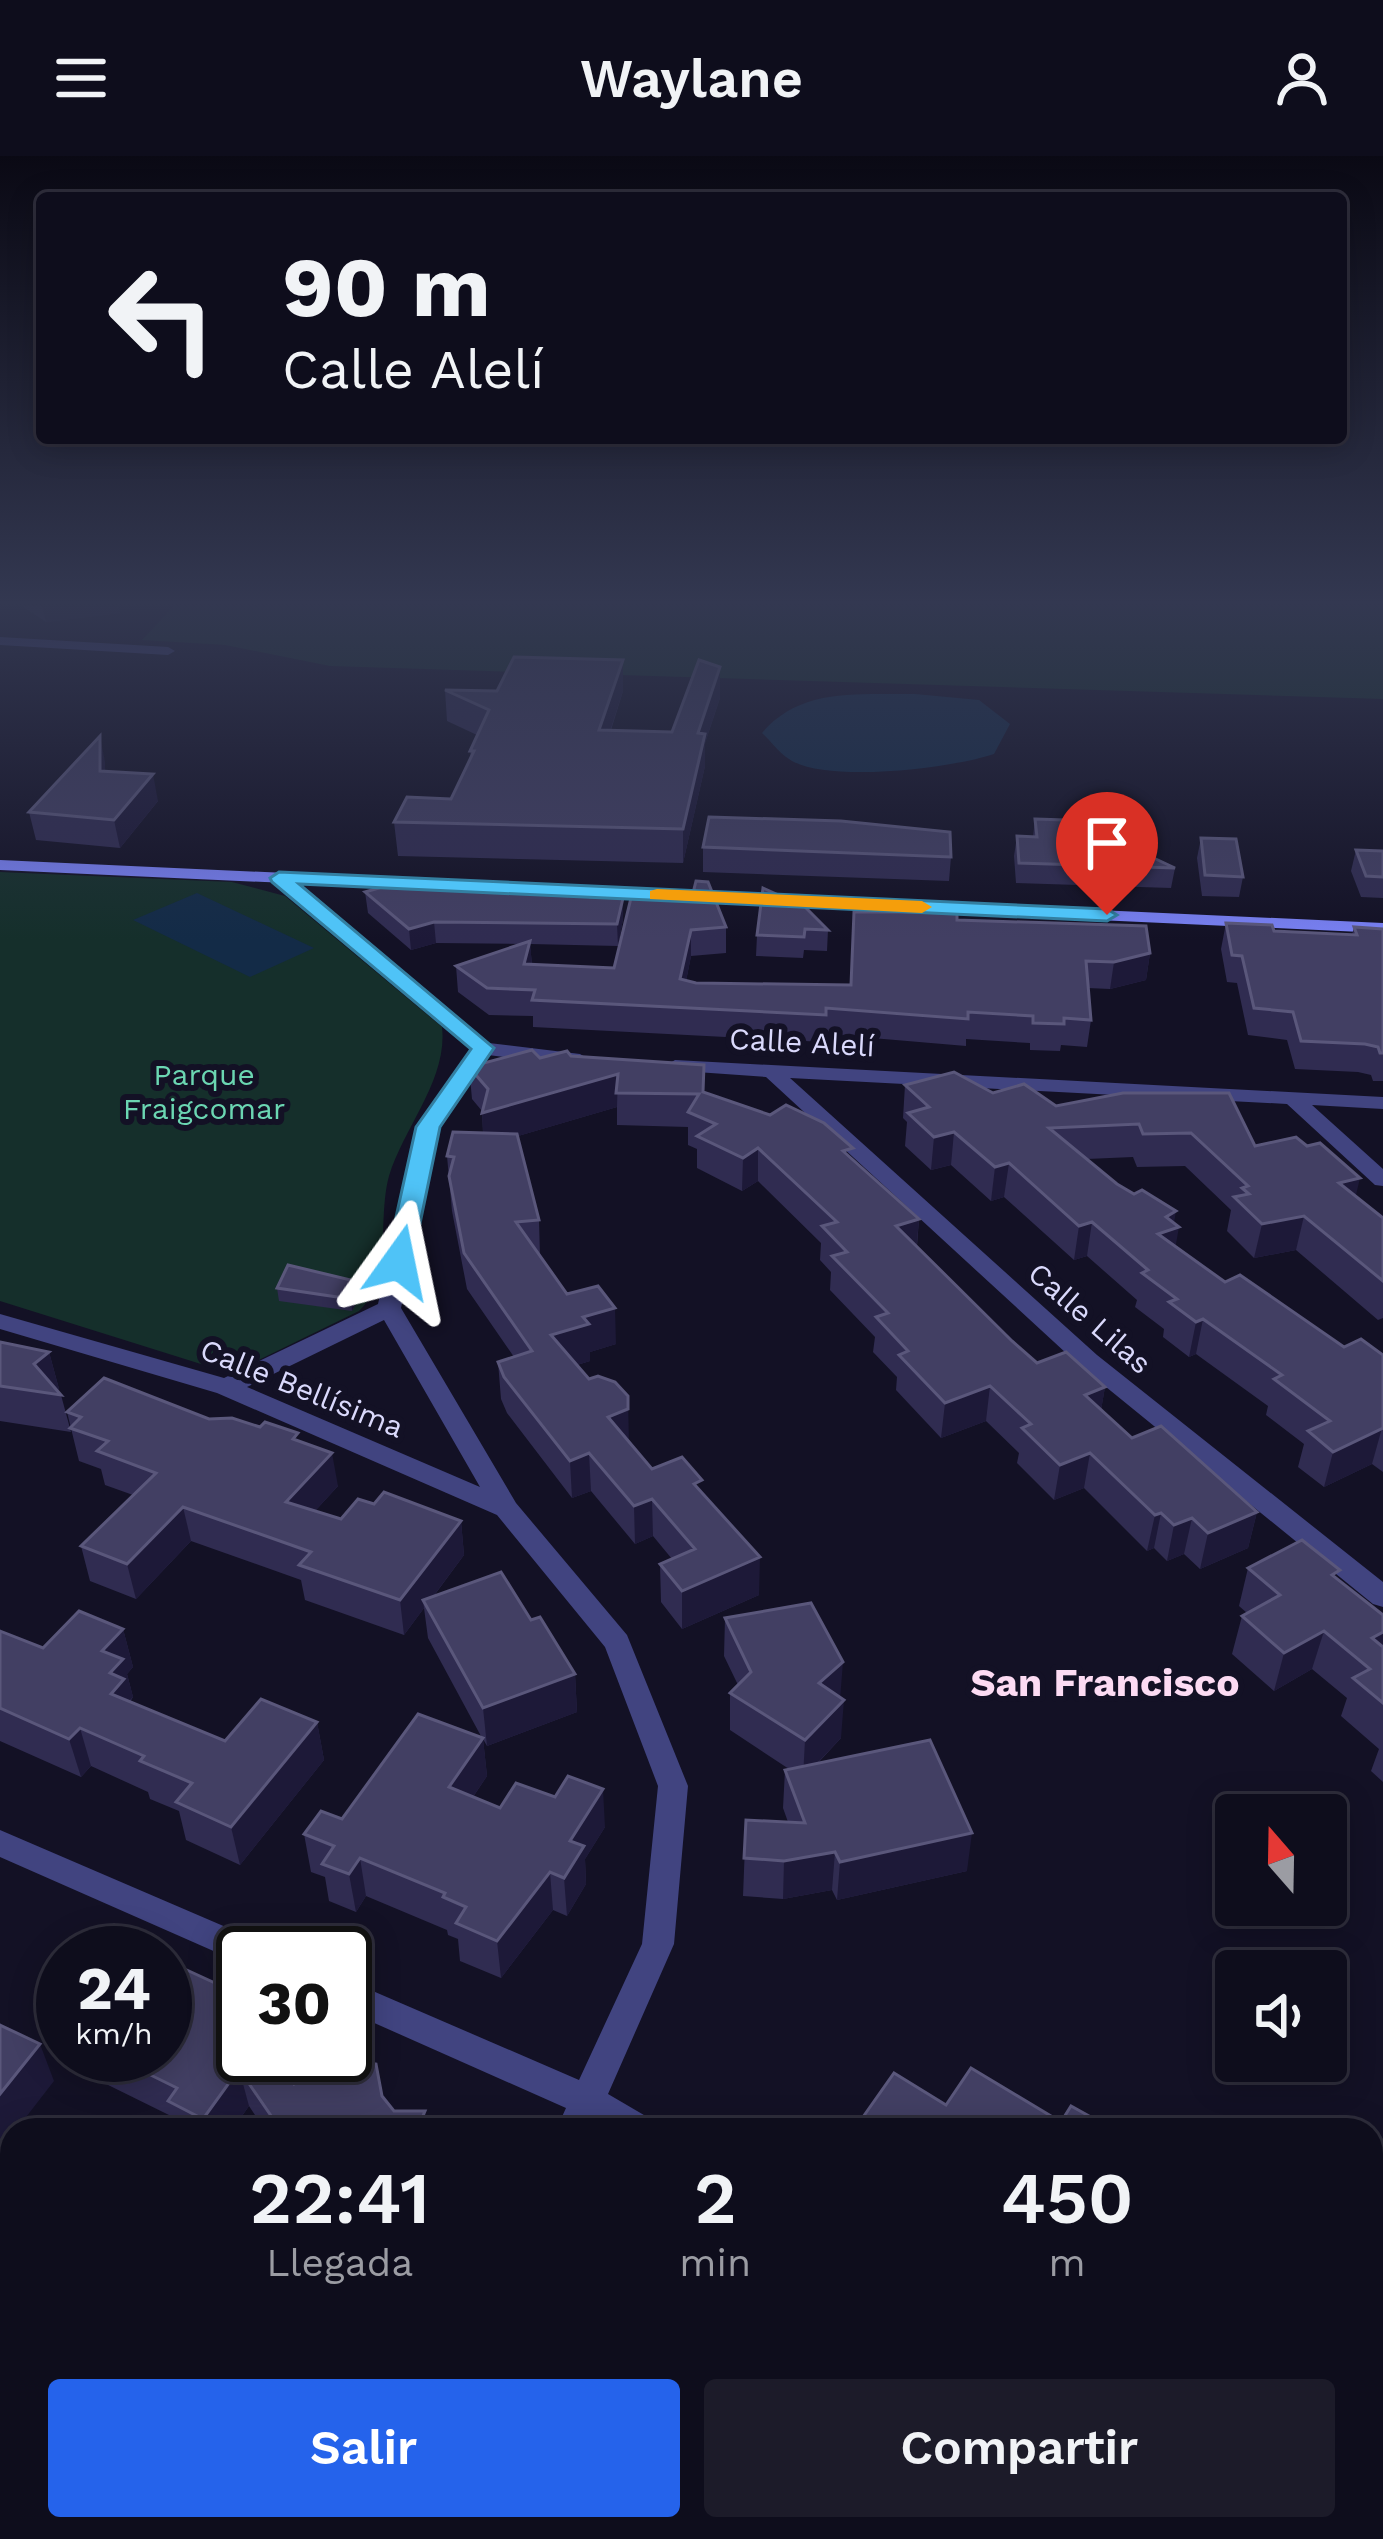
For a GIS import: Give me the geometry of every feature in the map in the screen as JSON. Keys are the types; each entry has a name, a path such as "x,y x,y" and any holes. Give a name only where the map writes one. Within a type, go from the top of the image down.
{"street":[{"path":"0,865 1383,928"},
{"path":"279,878 483,1048 593,1061"},
{"path":"372,2008 582,2116 658,1944 673,1786 617,1642 506,1509 389,1307 428,1127 483,1048"},
{"name":"Calle Alelí","path":"660,1065 1383,1103"},
{"name":"Calle Lilas","path":"771,1071 1088,1360 1383,1597"},
{"path":"1292,1098 1383,1180"},
{"path":"226,1387 389,1307"},
{"name":"Calle Bellísima","path":"0,1321 226,1387 506,1509"},
{"path":"0,1843 216,1938"}],"green space":[{"name":"Parque Fraigcomar","path":"0,872 232,882 285,896 442,1027 432,1084 389,1176 380,1266 370,1298 359,1311 242,1368 220,1370 0,1301"}],"water":[{"path":"1001,717 1010,724 994,754 950,764 859,772 806,767 785,756 762,733 777,718"},
{"path":"197,893 314,948 250,977 133,920"}],"building":[{"path":"486,717 603,717 599,730 672,732 678,717 703,717 698,733 705,734 683,829 394,822 407,797 451,799 474,751 470,751"},
{"path":"100,736 100,771 153,774 114,820 29,812"},
{"path":"709,817 841,821 950,832 951,857 703,847"},
{"path":"1035,819 1065,820 1073,845 1115,840 1175,868 1019,863 1017,836 1037,837"},
{"path":"1201,838 1236,839 1243,877 1205,875"},
{"path":"1356,850 1383,851 1383,877 1366,876"},
{"path":"696,881 708,882 726,927 691,930 680,979 696,983 851,985 854,912 957,912 957,920 1146,926 1150,953 1114,962 1086,961 1091,1020 1064,1018 1064,1024 1033,1023 1033,1016 968,1012 968,1019 826,1008 826,1015 532,1000 535,990 487,988 456,966 530,941 524,964 614,968 631,898 693,893"},
{"path":"396,883 567,896 568,891 593,892 591,897 623,898 617,924 434,922 409,929 365,892"},
{"path":"763,888 805,907 828,930 805,929 804,937 757,935"},
{"path":"1226,923 1357,935 1354,927 1383,929 1383,1053 1365,1044 1301,1041 1293,1012 1254,1008 1242,956 1232,955"},
{"path":"532,1050 540,1058 567,1051 571,1056 704,1065 703,1092 770,1115 786,1105 824,1123 853,1148 843,1151 919,1219 896,1226 1012,1341 1037,1363 1066,1352 1105,1387 1085,1395 1132,1438 1161,1426 1257,1512 1208,1533 1192,1518 1174,1525 1161,1513 1155,1515 1090,1453 1060,1465 1022,1428 1031,1424 990,1386 945,1403 899,1355 908,1351 876,1317 888,1313 832,1256 847,1252 822,1226 837,1222 758,1148 743,1158 697,1136 716,1124 688,1112 699,1094 616,1093 618,1074 482,1113 488,1089 469,1067"},
{"path":"954,1072 993,1093 1024,1084 1056,1106 1123,1093 1229,1093 1255,1146 1296,1137 1307,1146 1320,1143 1360,1178 1339,1183 1383,1218 1383,1281 1304,1216 1262,1224 1234,1197 1249,1194 1242,1188 1248,1186 1191,1133 1143,1134 1139,1124 1049,1128 1117,1184 1134,1194 1142,1190 1176,1211 1166,1217 1179,1227 1158,1234 1225,1282 1240,1275 1344,1347 1361,1339 1383,1355 1383,1428 1333,1452 1308,1431 1330,1421 1274,1379 1282,1375 1203,1319 1196,1322 1169,1302 1177,1299 1142,1273 1148,1270 1092,1222 1079,1226 1009,1163 995,1167 954,1132 934,1137 908,1113 929,1107 905,1085"},
{"path":"453,1132 517,1134 539,1220 516,1222 567,1294 598,1286 615,1308 583,1317 589,1324 551,1335 589,1379 598,1376 615,1382 628,1396 628,1409 608,1417 652,1469 682,1457 702,1480 694,1484 760,1557 682,1591 660,1564 695,1549 652,1499 634,1506 589,1453 570,1461 504,1377 498,1362 532,1351 464,1253 449,1176 454,1157 447,1156"},
{"path":"288,1265 359,1282 351,1299 277,1288"},
{"path":"0,1342 49,1352 34,1364 61,1395 0,1386"},
{"path":"104,1378 209,1419 232,1418 260,1427 265,1422 298,1433 293,1439 332,1453 286,1502 341,1519 358,1499 374,1504 384,1492 461,1521 400,1600 299,1565 311,1552 183,1507 127,1564 81,1546 156,1473 97,1451 108,1441 70,1428 81,1417 67,1412"},
{"path":"1302,1540 1340,1570 1332,1575 1383,1615 1383,1632 1372,1638 1383,1647 1383,1703 1353,1678 1370,1669 1324,1631 1284,1653 1242,1616 1280,1595 1248,1568"},
{"path":"501,1572 531,1620 540,1617 575,1674 483,1708 423,1600"},
{"path":"811,1603 843,1662 819,1683 844,1700 805,1740 730,1693 751,1672 725,1618"},
{"path":"79,1611 123,1629 102,1651 123,1659 110,1673 124,1679 111,1694 225,1741 261,1699 317,1722 231,1827 176,1802 192,1783 140,1761 144,1756 80,1728 69,1739 0,1708 0,1631 43,1648"},
{"path":"418,1714 483,1738 449,1787 500,1808 516,1783 555,1797 568,1776 603,1789 570,1841 584,1846 564,1878 550,1872 497,1941 456,1923 466,1907 443,1897 445,1893 360,1858 349,1874 322,1864 334,1846 304,1834 321,1811 342,1819"},
{"path":"930,1740 972,1833 840,1862 835,1852 784,1861 744,1858 746,1820 805,1823 785,1770"},
{"path":"192,1972 216,1984 216,2082 230,2082 204,2118 168,2101 177,2088 165,2082 192,2082"},
{"path":"0,2025 36,2042 36,2049 0,2094"},
{"path":"372,2063 376,2064 382,2096 394,2111 425,2111 422,2118 273,2118 248,2082 372,2082"},
{"path":"971,2068 1054,2118 863,2117 894,2073 946,2105"},
{"path":"1071,2106 1093,2118 1064,2118"}],"slow traffic":[{"path":"657,895 922,907"}],"district":[{"name":"San Francisco","path":"1105,1682"}],"route":[{"path":"399,1262 428,1127 483,1048 279,878 1107,915"}]}
